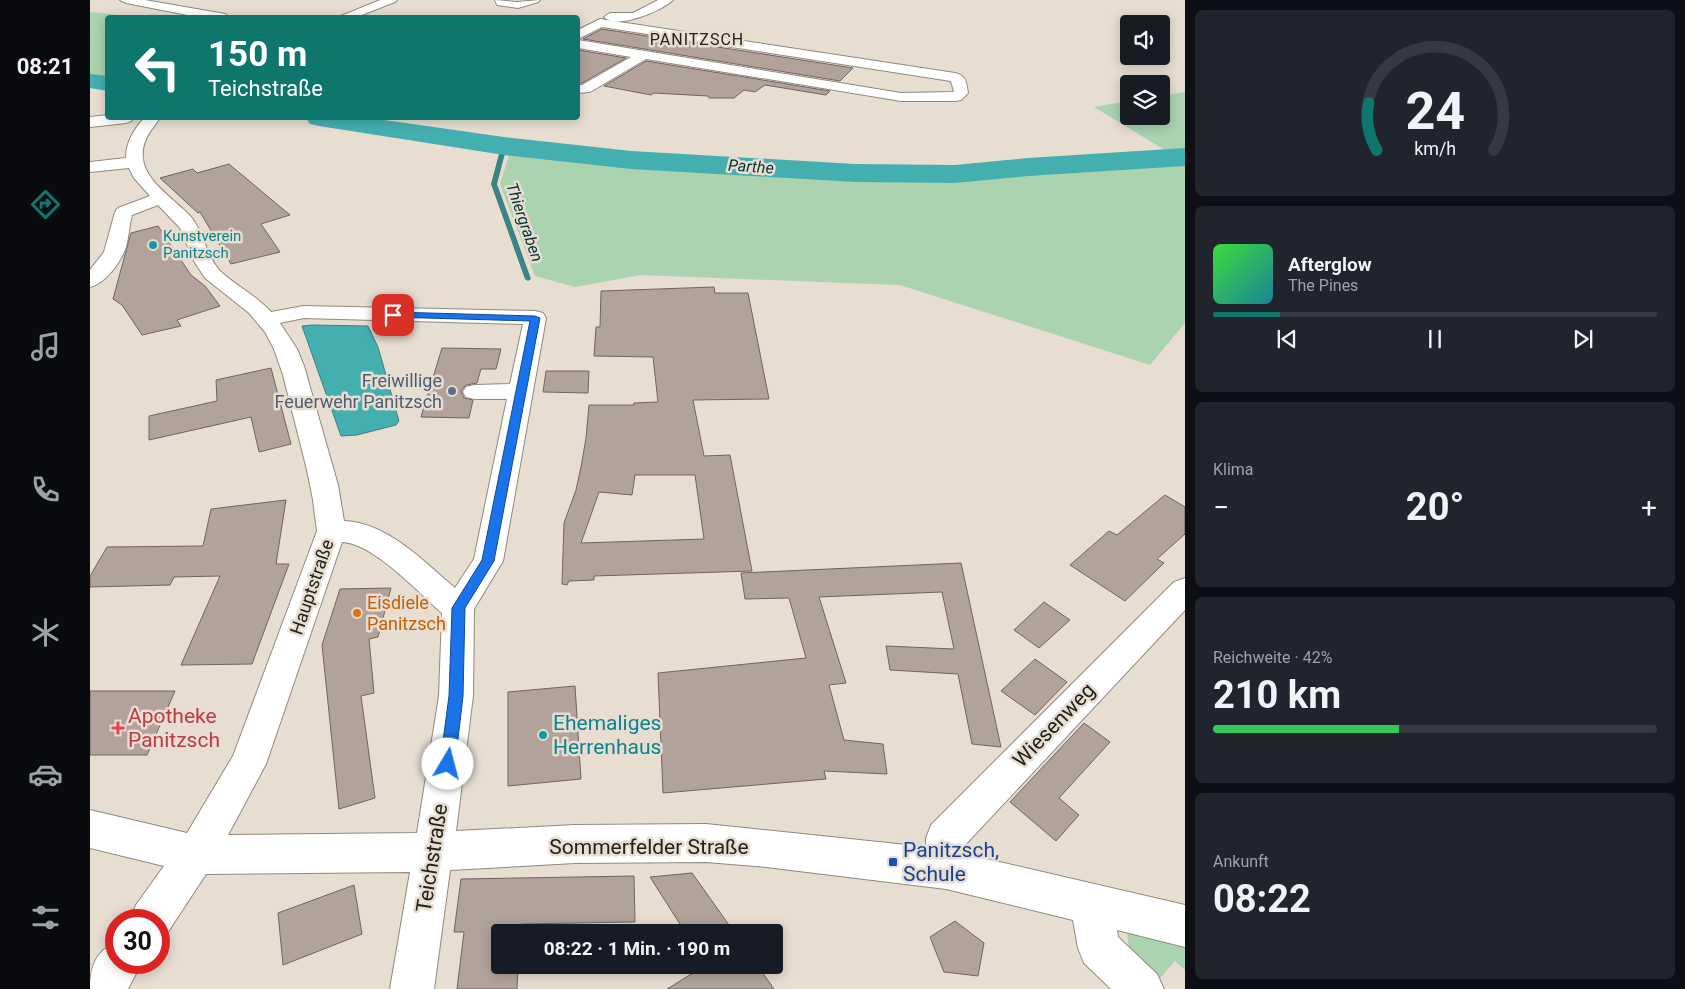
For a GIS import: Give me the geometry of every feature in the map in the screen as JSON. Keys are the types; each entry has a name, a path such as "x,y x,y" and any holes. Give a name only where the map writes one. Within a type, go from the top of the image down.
{"street":[{"path":"126,0 226,14"},
{"path":"350,15 391,0"},
{"path":"501,0 501,3 513,5 534,0"},
{"path":"580,34 610,18 635,16 667,0"},
{"path":"580,44 901,97 956,97 962,93 959,79 944,75 600,23"},
{"path":"580,90 643,55"},
{"path":"580,90 603,94"},
{"path":"90,122 108,120"},
{"path":"90,167 134,162 134,143 150,120"},
{"name":"Hauptstraße","path":"134,162 140,177 186,223 202,262 213,275 246,299 266,319 283,343 297,383 330,509 331,531 248,764 196,855 159,909"},
{"path":"90,280 101,272 110,260 116,247 120,220 124,212 161,198"},
{"path":"266,319 304,312 535,318 488,561 458,608 383,545 356,532 331,531"},
{"path":"475,392 521,391"},
{"name":"Wiesenweg","path":"946,869 945,838 1185,590"},
{"name":"Teichstraße","path":"412,989 450,746 456,696 458,608"},
{"name":"Sommerfelder Straße","path":"90,829 196,855 433,852 575,844 706,843 813,853 946,869 1185,926"},
{"path":"1091,903 1099,948 1142,989"},
{"path":"103,989 113,974"}],"green space":[{"path":"90,12 115,15 105,15 105,78 90,75"},
{"path":"1185,92 1185,151 1168,152 1124,125 1170,125 1170,94"},
{"path":"1120,103 1120,123 1094,107"},
{"path":"511,149 647,165 846,176 959,177 1185,161 1185,323 1150,365 900,285 641,275 575,287 535,276 500,184"},
{"path":"1127,933 1185,945 1185,970 1175,961 1157,982 1129,948"}],"water":[{"path":"302,326 368,326 378,347 399,421 396,425 357,435 341,436"}],"building":[{"path":"602,29 853,68 840,81 583,39"},
{"path":"580,50 626,58 580,83"},
{"path":"646,61 830,91 826,95 765,85 755,92 744,90 734,98 709,98 708,96 654,93 651,95 604,86"},
{"path":"229,164 290,215 261,224 280,252 231,264 200,212 198,213 160,178 193,169 197,173"},
{"path":"158,226 191,275 205,286 220,306 177,320 181,326 142,335 122,305 113,299 131,233"},
{"path":"714,287 715,293 748,293 769,399 693,400 704,456 730,455 752,571 594,576 594,580 569,581 567,585 562,584 564,523 576,490 581,467 589,405 634,405 634,403 658,402 653,357 594,356 596,327 600,327 601,291","holes":["635,475 695,475 704,539 581,543 599,492 632,495"]},
{"path":"442,348 501,349 496,369 481,369 477,383 466,385 461,391 464,398 473,400 469,418 421,417"},
{"path":"271,368 291,444 259,452 251,417 149,440 149,416 217,401 216,380"},
{"path":"546,371 589,371 588,393 543,392"},
{"path":"1165,495 1185,507 1185,534 1157,559 1164,563 1125,601 1070,565 1109,531 1117,535"},
{"path":"286,500 276,564 289,564 252,664 181,665 220,576 174,577 170,585 90,587 90,576 107,547 203,546 211,509"},
{"path":"961,563 1001,747 972,744 958,674 890,670 886,646 954,649 942,592 819,597 846,683 829,685 844,740 883,744 887,774 824,771 826,779 663,793 658,673 806,658 789,598 745,599 741,573"},
{"path":"391,588 378,637 369,639 374,693 361,696 375,798 339,809 322,645 340,589"},
{"path":"1044,602 1070,620 1039,648 1014,630"},
{"path":"1035,659 1067,682 1035,715 1001,691"},
{"name":"Ehemaliges Herrenhaus","path":"575,686 581,779 508,786 508,692"},
{"path":"90,691 175,691 147,755 90,755"},
{"path":"1084,723 1110,742 1059,798 1079,815 1056,841 1010,802"},
{"path":"692,873 728,924 680,924 650,877"},
{"path":"634,876 635,922 491,924 491,974 518,974 517,989 457,989 464,932 454,932 461,879"},
{"path":"354,885 362,934 283,965 278,913"},
{"path":"955,921 984,943 978,976 944,972 930,937"},
{"path":"691,974 763,974 774,989 667,989"}],"waterway":[{"name":"Parthe","path":"90,81 105,84"},
{"name":"Parthe","path":"332,120 504,146 631,160 855,173 955,174 1028,167 1185,157"},
{"name":"Thiergraben","path":"504,146 494,184 528,279"}],"place":[{"name":"Kunstverein Panitzsch","path":"153,245"},
{"name":"Freiwillige Feuerwehr Panitzsch","path":"452,391"},
{"name":"Eisdiele Panitzsch","path":"357,613"},
{"name":"Apotheke Panitzsch","path":"118,728"},
{"name":"Ehemaliges Herrenhaus","path":"543,735"},
{"name":"Panitzsch, Schule","path":"893,862"}],"district":[{"name":"PANITZSCH","path":"697,39"}],"route":[{"path":"393,315 535,318 488,561 458,608 456,696 448,764"}]}
